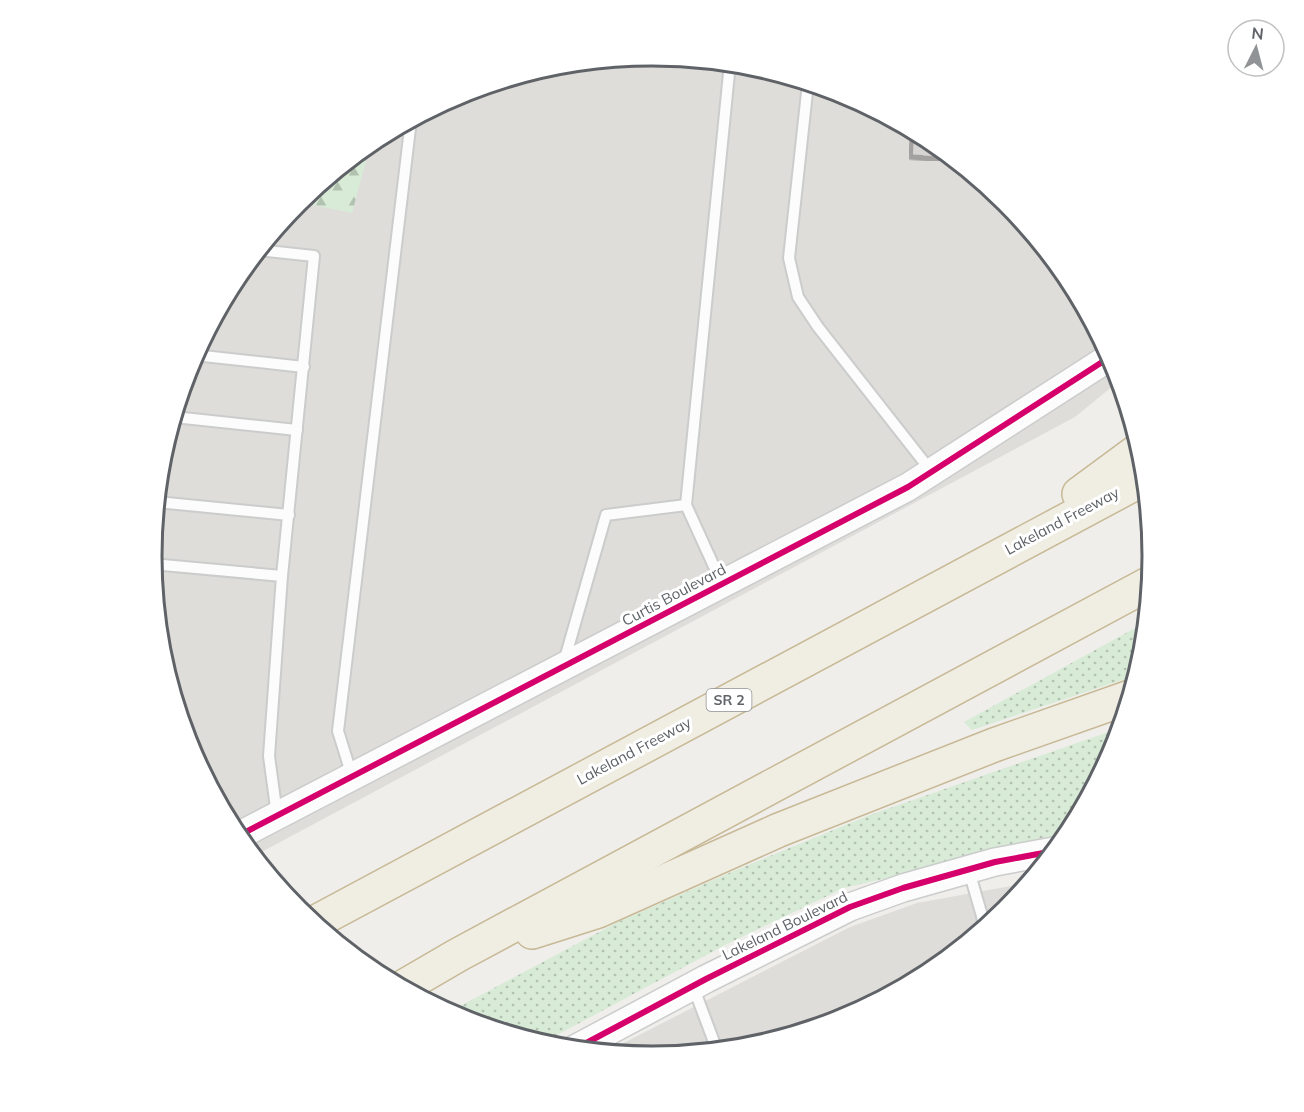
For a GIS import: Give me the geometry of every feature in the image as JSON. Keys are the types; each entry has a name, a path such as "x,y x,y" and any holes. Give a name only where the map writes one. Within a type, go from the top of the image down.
{"highway":[{"path":"991,560 1132,455"},
{"name":"Lakeland Freeway","path":"323,918 1137,483"},
{"path":"411,982 1141,588"},
{"path":"458,955 598,911 790,826 994,745 1120,701"}],"street":[{"name":"Curtis Boulevard","path":"247,831 908,487 1102,362"},
{"name":"Lakeland Boulevard","path":"606,1043 693,985 850,907 903,888 996,862 1041,853"}],"lane":[{"path":"722,584 686,505 729,72"},
{"path":"807,91 789,258 798,297 818,327 931,471"},
{"path":"352,776 338,731 410,131"},
{"path":"269,251 314,256 282,576 269,756 277,815"},
{"path":"205,356 304,367"},
{"path":"182,418 297,430"},
{"path":"165,503 289,515"},
{"path":"563,667 606,515 686,505"},
{"path":"162,565 282,576"},
{"path":"969,871 982,917"},
{"path":"693,985 714,1042"}],"shaded area":[{"path":"652,66 716,70 748,75 810,92 840,103 897,132 950,167 998,210 1041,258 1076,311 1105,368 1112,387 1075,417 262,852 228,801 213,773 188,714 171,652 166,620 162,556 163,524 171,460 179,429 199,368 213,339 228,311 263,258 284,233 329,188 354,167 407,132 464,103 494,92 556,75 588,70"},
{"path":"1014,886 950,945 897,980 840,1009 748,1037 684,1045 620,1045 850,927 917,903"}],"green space":[{"path":"367,158 352,213 312,205"},
{"path":"1137,627 1126,679 972,730 964,722"},
{"path":"1110,732 1076,801 1051,840 844,888 727,944 554,1037 494,1020 459,1007 616,923 736,870 870,815"}],"building":[{"path":"914,143 934,156 913,154"}],"cycle path":[{"path":"247,831 908,487 1102,362"},
{"path":"588,1042 706,979 850,907 903,888 995,862 1041,853"}]}
